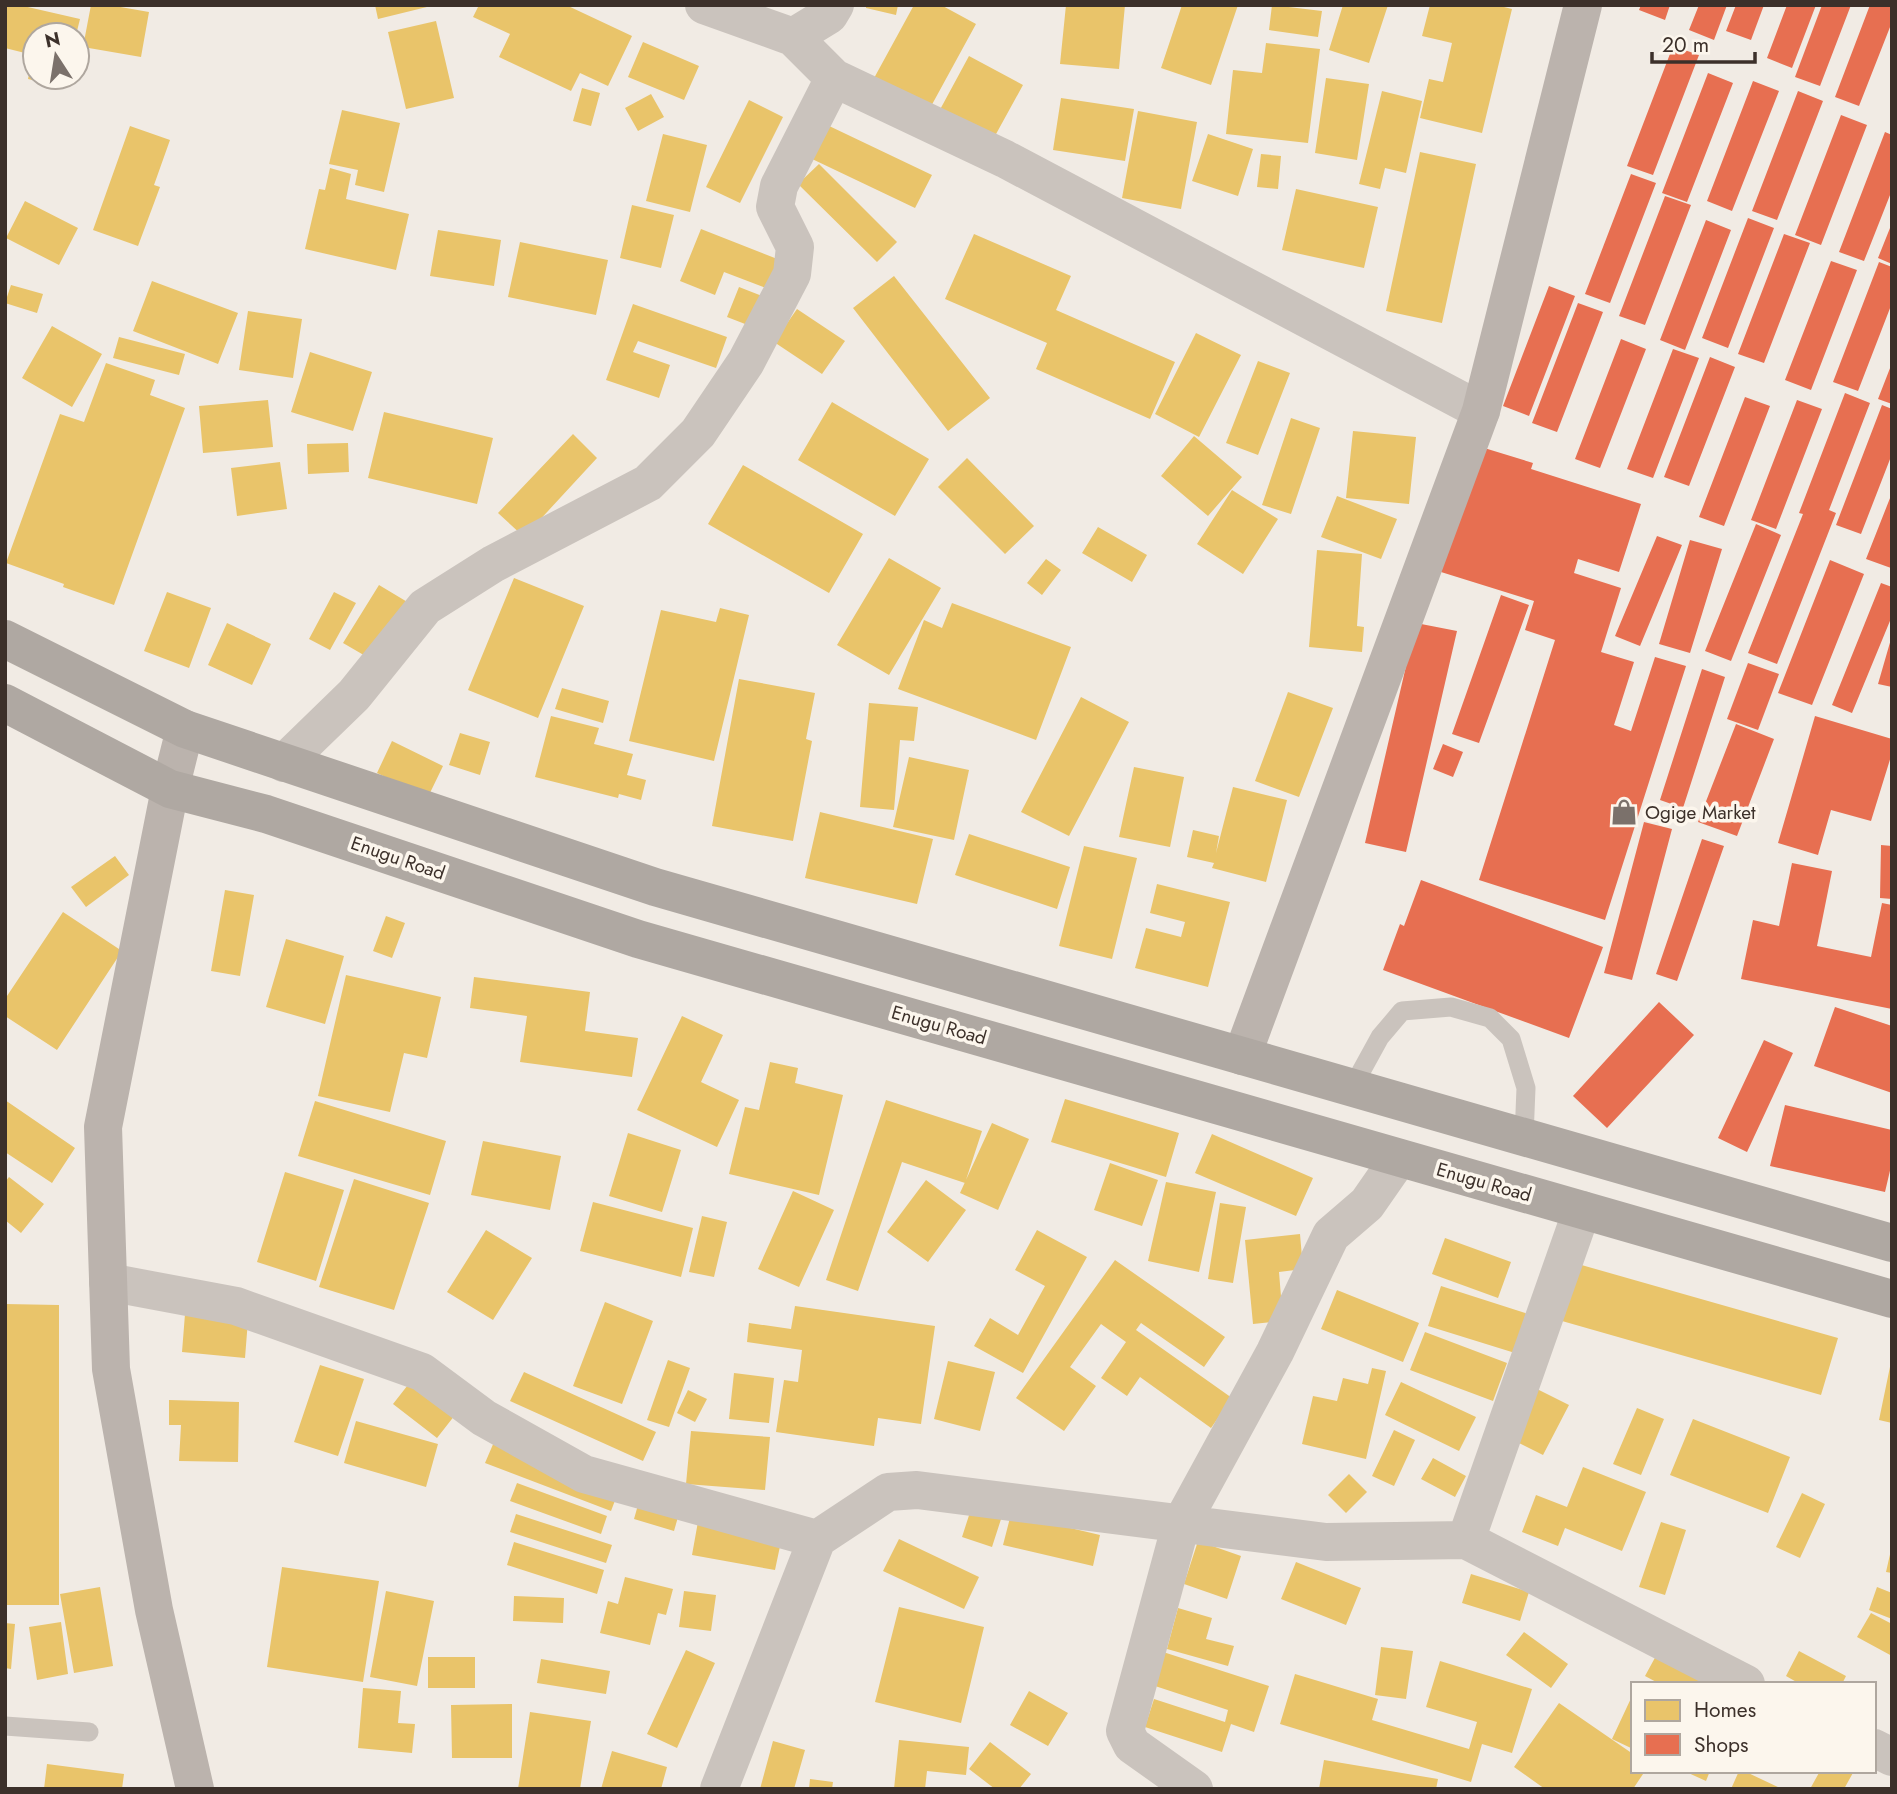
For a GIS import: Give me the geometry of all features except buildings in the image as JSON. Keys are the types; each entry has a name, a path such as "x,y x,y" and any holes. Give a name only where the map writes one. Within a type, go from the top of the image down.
{"main road":[{"path":"5,639 185,729 655,887 1892,1243"},
{"name":"Enugu Road","path":"5,703 170,789 266,814 638,939 1892,1299"}],"street":[{"path":"704,5 793,37 834,78 1005,159 1481,411"},
{"path":"793,37 829,15 835,5"},
{"path":"1242,1056 1481,411 1583,5"},
{"path":"284,763 354,695 425,607 493,564 648,483 698,433 746,362 792,274 795,247 775,207 779,186 834,78"},
{"path":"185,729 170,789 103,1127 111,1369 154,1610 195,1789"},
{"path":"1194,1789 1132,1745 1125,1731 1181,1524 1275,1352 1331,1235 1367,1204 1399,1158"},
{"path":"1466,1540 1582,1210"},
{"path":"108,1282 236,1307 422,1372 484,1418 584,1474 817,1539"},
{"path":"719,1789 817,1539 888,1492 917,1490 1326,1542 1466,1540 1742,1682"},
{"path":"1876,1749 1892,1756"}],"lane":[{"path":"1352,1088 1380,1037 1402,1011 1451,1007 1490,1018 1511,1039 1526,1088 1524,1137"},
{"path":"5,1727 89,1732"}],"place":[{"name":"Ogige Market","path":"1624,812"}]}
